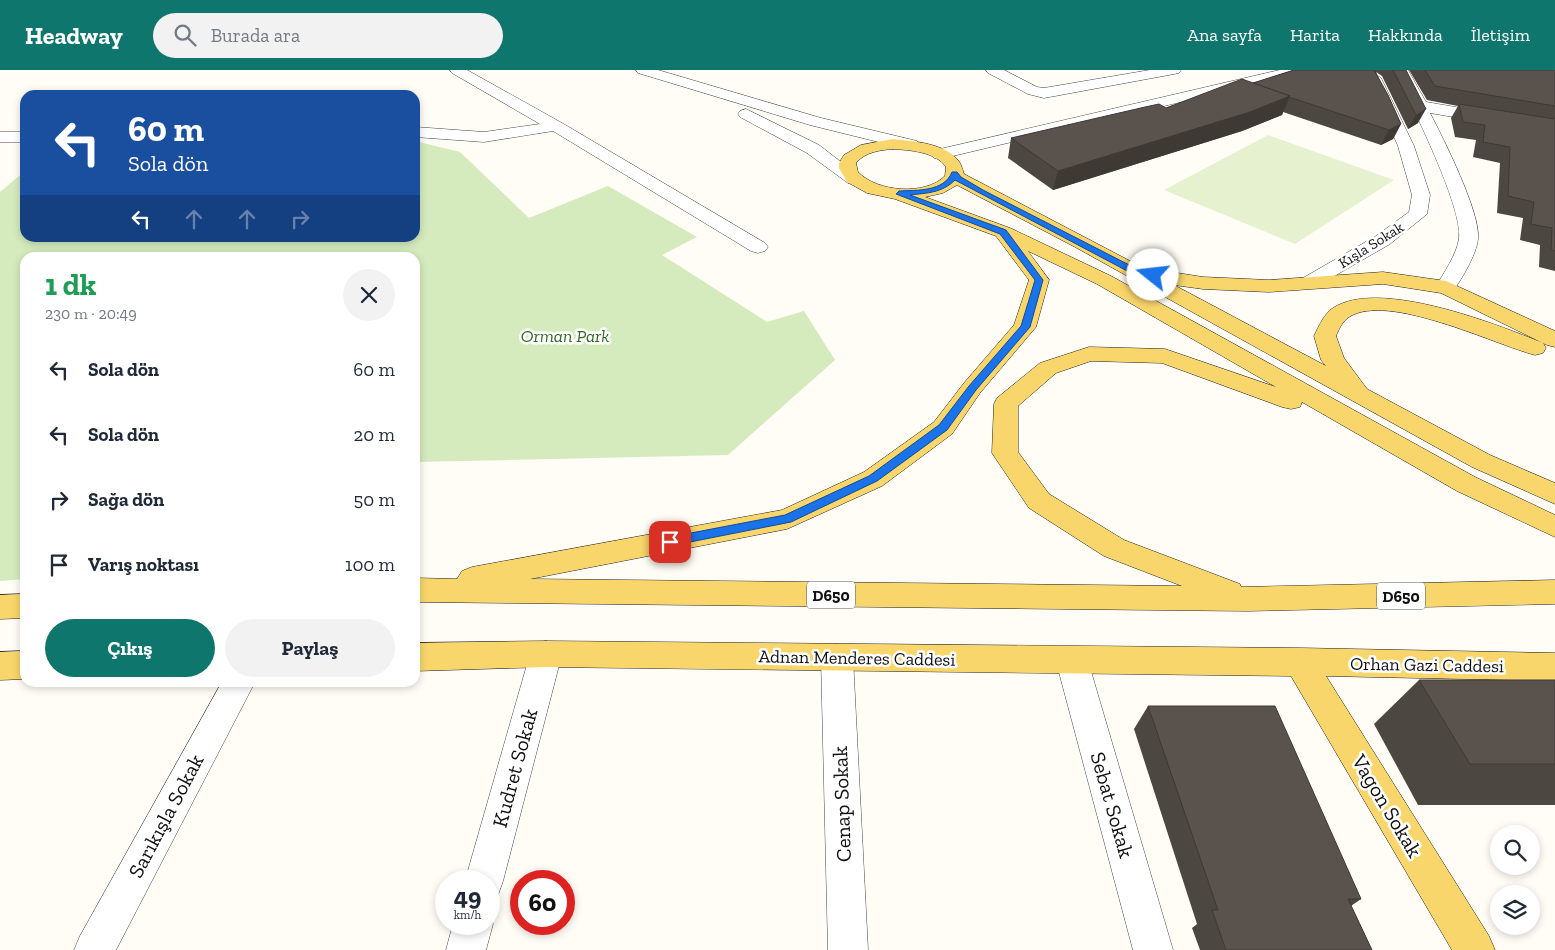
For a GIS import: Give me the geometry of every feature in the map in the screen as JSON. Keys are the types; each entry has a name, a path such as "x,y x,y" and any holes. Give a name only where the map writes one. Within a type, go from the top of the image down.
{"main road":[{"path":"899,194 934,190 946,184 954,177 955,169 950,161 940,154 911,145 877,146 863,150 853,156 847,163 848,171 854,179 865,186 899,194 1003,232 1104,280 1360,426 1466,484 1555,527"},
{"path":"954,174 980,191 1136,272 1481,462 1555,494"},
{"path":"420,589 787,519 873,479 943,428 972,388 1025,327 1039,280 1003,232"},
{"path":"1136,272 1203,283 1269,286 1383,278 1446,287 1555,340"},
{"path":"1365,399 1333,360 1325,336 1334,319 1346,309 1367,305 1392,306 1425,311 1505,336 1555,358"},
{"path":"1246,599 1114,548 1039,501 1006,453 1006,404 1048,368 1089,354 1164,356 1360,426"},
{"name":"D650","path":"420,590 1246,599 1555,592"},
{"path":"0,607 20,606"},
{"name":"Adnan Menderes Caddesi","path":"420,656 546,654 1300,662"},
{"name":"Orhan Gazi Caddesi","path":"1300,662 1552,668"},
{"name":"Vagon Sokak","path":"1300,662 1474,950"},
{"path":"0,666 20,665"}],"street":[{"path":"456,70 556,126 758,247"},
{"path":"638,70 745,114 813,149 854,179"},
{"path":"643,70 816,122 911,145"},
{"path":"993,70 1033,91 1044,93 1174,70"},
{"path":"1022,85 1072,74 1133,73 1147,70"},
{"path":"940,154 1299,70"},
{"name":"Kışla Sokak","path":"1310,282 1383,240 1418,214 1421,195 1406,146 1374,78 1357,70"},
{"path":"1401,70 1455,186 1464,213 1469,237 1446,287"},
{"path":"1419,106 1555,129"},
{"path":"420,132 484,138 556,126"},
{"path":"0,137 20,137"},
{"name":"Kudret Sokak","path":"487,870 546,654"},
{"name":"Cenap Sokak","path":"837,658 848,950"},
{"name":"Sebat Sokak","path":"1072,661 1152,950"},
{"name":"Sarıkışla Sokak","path":"94,950 236,687"},
{"path":"466,950 470,935"}],"green space":[{"path":"1268,135 1394,180 1295,244 1164,190"},
{"name":"Orman Park","path":"420,142 460,152 529,218 608,186 697,237 662,255 767,322 804,311 835,360 728,455 420,462 420,252 20,252 20,579 0,581 0,192 20,175 20,242 420,242"}],"building":[{"path":"1294,70 1374,70 1401,124 1389,130 1253,83"},
{"path":"1393,70 1406,70 1426,109 1416,115"},
{"path":"1425,70 1555,70 1555,106 1435,86"},
{"path":"1242,79 1290,96 1250,112 1058,171 1011,138 1159,104 1166,108"},
{"path":"1459,104 1555,119 1555,251 1551,250 1552,228 1531,224 1534,202 1508,196 1510,147 1483,142 1485,125 1463,122"},
{"path":"1419,680 1555,680 1555,764 1470,764"},
{"path":"1148,706 1275,706 1361,899 1348,899 1372,950 1226,950 1212,910 1218,910"}],"route":[{"path":"670,542 787,519 873,479 943,428 972,388 1025,327 1039,280 1003,232 899,194 934,190 946,184 954,177 954,174 980,191 1136,272 1153,275"}]}
